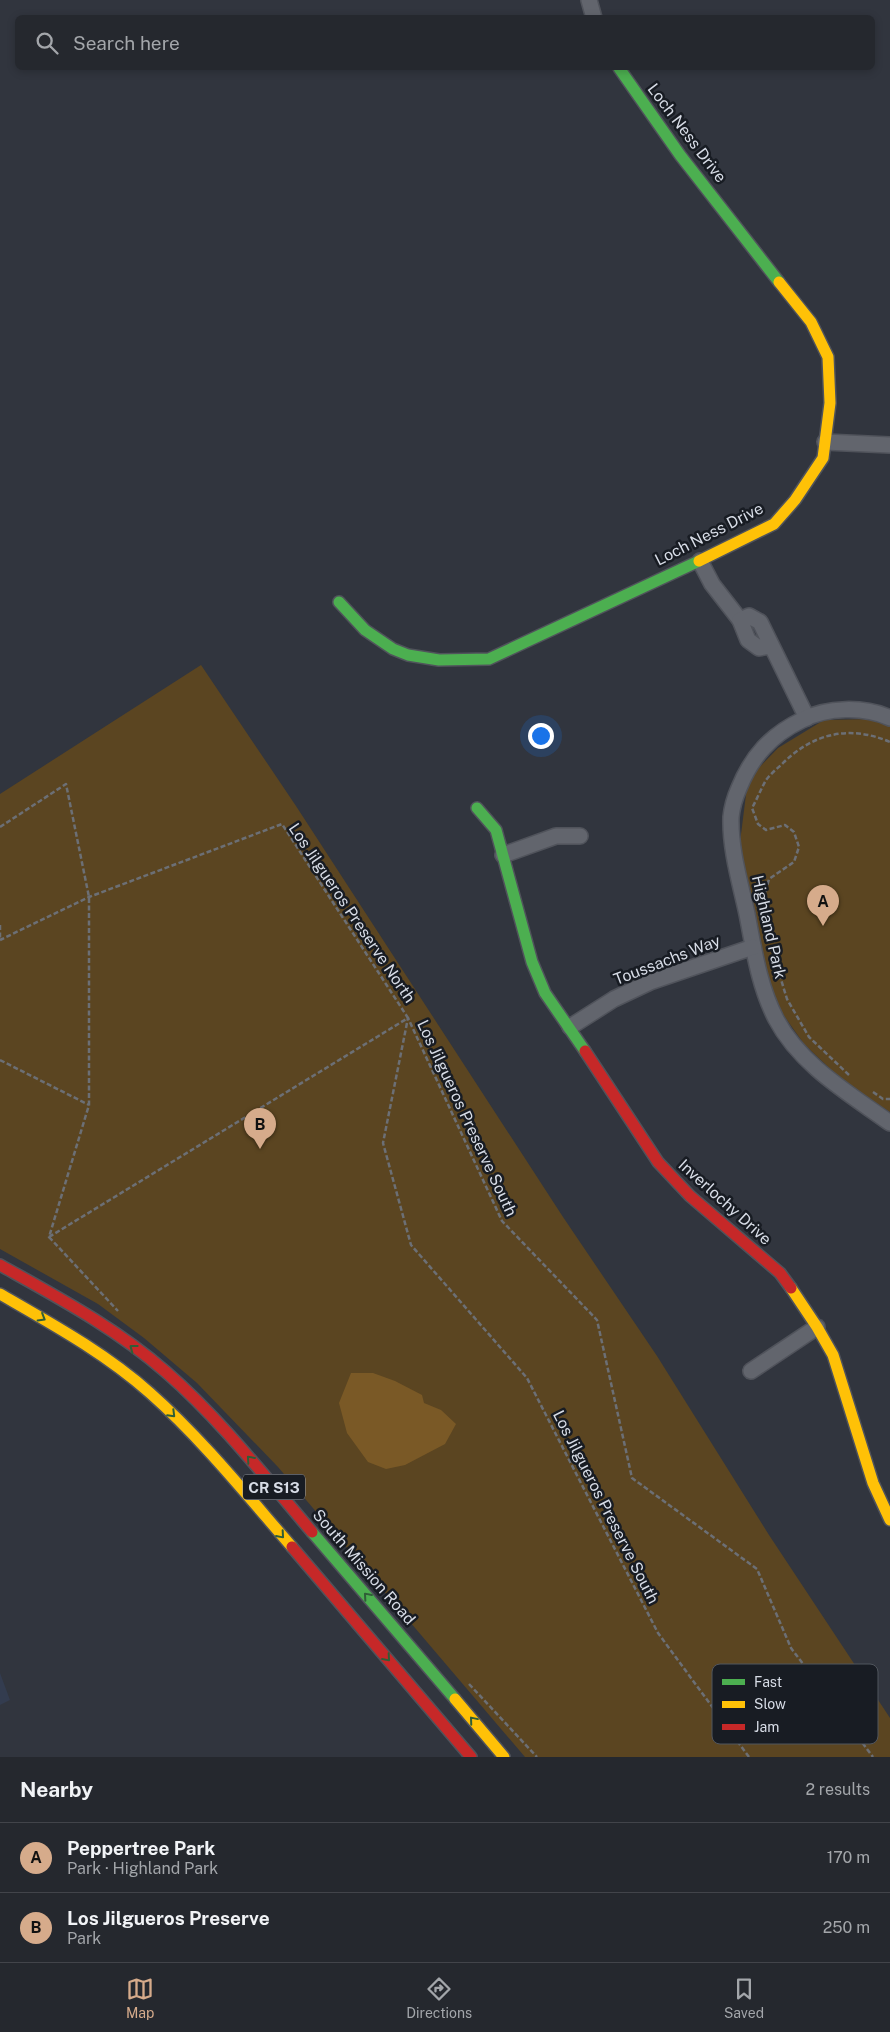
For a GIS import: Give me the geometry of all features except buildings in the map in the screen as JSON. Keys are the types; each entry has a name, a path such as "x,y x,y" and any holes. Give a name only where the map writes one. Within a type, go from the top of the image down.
{"street":[{"path":"589,0 593,15"},
{"name":"Loch Ness Drive","path":"339,602 366,631 393,649 422,660 454,662 489,659 774,524 794,500 823,458 830,403 828,356 811,322 680,155 620,70"},
{"path":"825,442 890,446"},
{"path":"700,560 712,584 740,620 749,616 760,622 770,646 807,718"},
{"name":"Highland Park","path":"890,718 879,713 860,710 830,712 807,718 787,727 756,754 746,770 734,799 731,816 733,844 759,977 777,1020 794,1045 817,1068 890,1123"},
{"name":"Inverlochy Drive","path":"477,808 496,830 532,962 545,993 570,1027 658,1162 690,1196 780,1273 816,1327 833,1355 873,1483 890,1520"},
{"path":"503,854 556,836 580,836"},
{"name":"Toussachs Way","path":"570,1027 614,999 650,982 753,946"},
{"name":"South Mission Road","path":"0,1265 94,1318 166,1372 231,1437 504,1757"},
{"name":"CR S13","path":"0,1294 80,1340 156,1399 212,1454 471,1757"},
{"path":"751,1371 816,1327"}],"path":[{"path":"853,1078 809,1037 787,999 779,973 778,951 763,901 769,879 794,862 799,847 794,832 785,825 766,830 758,824 752,808 767,778 800,747 823,736 841,733 867,734 890,742"},
{"name":"Los Jilgueros Preserve North","path":"0,827 66,784 88,897 89,1105 48,1237 408,1018 282,824 88,897 0,940"},
{"path":"0,925 0,940"},
{"name":"Los Jilgueros Preserve South","path":"408,1018 383,1143 411,1245 526,1378 658,1633 712,1707"},
{"name":"Los Jilgueros Preserve South","path":"408,1018 502,1221 597,1320 632,1478 757,1570 791,1648 803,1664"},
{"path":"0,1060 89,1105"},
{"path":"868,1089 883,1099 890,1099"},
{"name":"Los Jilgueros Preserve South","path":"739,1744 749,1757"},
{"name":"Los Jilgueros Preserve South","path":"863,1744 873,1757"}],"shaded area":[{"path":"201,665 296,806 563,1217 657,1356 769,1535 854,1664 712,1664 712,1744 878,1744 878,1700 890,1718 890,1757 525,1757 278,1467 197,1383 144,1338 98,1304 0,1249 0,794"},
{"path":"876,719 890,727 890,1112 846,1084 804,1044 777,1006 762,959 739,850 748,779 778,748 824,720"},
{"path":"351,1373 373,1373 395,1381 422,1395 424,1403 441,1410 456,1424 445,1444 405,1465 386,1469 368,1462 347,1433 339,1403"},
{"path":"0,1673 10,1700 0,1705"}],"traffic: fast":[{"path":"620,70 680,155 779,282"},
{"path":"339,602 365,630 393,649 408,655 439,660 489,659 699,561"},
{"path":"477,808 496,830 532,962 545,993 585,1051"},
{"path":"312,1532 455,1699"}],"traffic: slow":[{"path":"699,561 774,524 795,500 823,458 830,403 828,357 811,322 779,282"},
{"path":"791,1288 833,1355 873,1483 890,1520"},
{"path":"0,1294 58,1328 133,1378 206,1448 292,1547"},
{"path":"455,1699 504,1757"}],"traffic: jam":[{"path":"585,1051 658,1162 690,1196 780,1273 791,1288"},
{"path":"0,1265 107,1327 166,1372 224,1429 312,1532"},
{"path":"292,1547 471,1757"}],"place":[{"name":"Peppertree Park","path":"823,926"},
{"name":"Los Jilgueros Preserve","path":"260,1149"}]}
